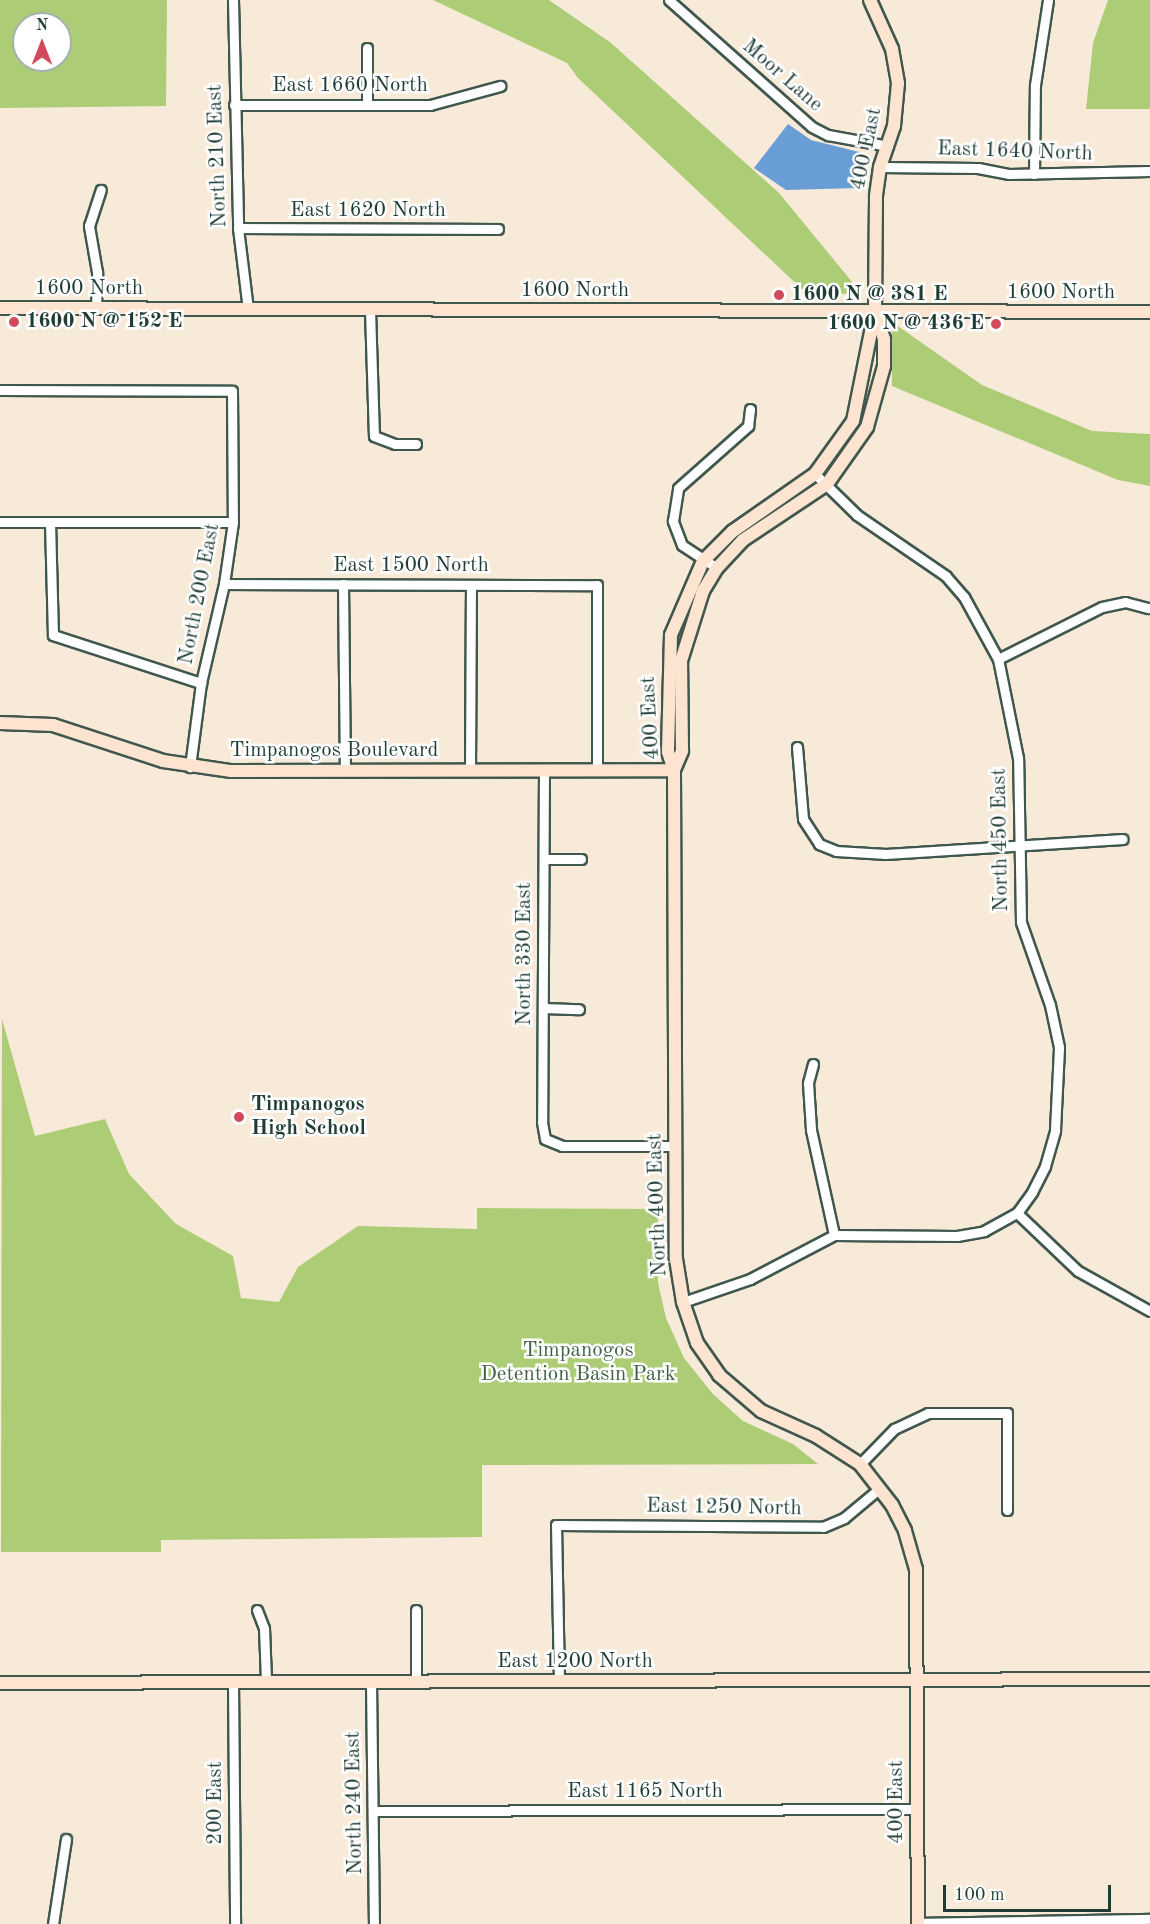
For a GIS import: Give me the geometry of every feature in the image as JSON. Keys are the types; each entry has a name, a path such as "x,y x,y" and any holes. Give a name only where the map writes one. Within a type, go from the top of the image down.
{"street":[{"name":"North 210 East","path":"233,0 238,228 248,309"},
{"name":"Moor Lane","path":"669,0 812,127 828,135 888,146"},
{"path":"1034,174 1035,85 1048,0"},
{"name":"400 East","path":"674,770 668,752 671,635 703,561 732,532 815,474 853,421 875,312 876,197 880,167 888,146 897,106 896,66 875,1"},
{"path":"367,48 367,104"},
{"name":"East 1660 North","path":"234,105 430,105 500,86"},
{"name":"East 1640 North","path":"880,167 978,168 1034,174 1150,171"},
{"path":"96,309 97,272 89,226 101,190"},
{"name":"East 1620 North","path":"238,228 498,230"},
{"name":"1600 North","path":"0,308 1150,312"},
{"path":"370,310 374,436 395,444 416,444"},
{"name":"400 East","path":"674,770 682,752 681,661 686,638 717,568 743,540 826,484 867,427 884,366 884,339 875,312"},
{"name":"North 200 East","path":"0,390 232,391 234,522 224,584 201,683 190,766"},
{"path":"717,568 703,561 682,545 673,521 678,488 748,426 750,409"},
{"name":"North 450 East","path":"815,474 857,515 928,560 946,576 964,597 998,659 1018,758 1021,922 1050,1005 1059,1047 1055,1130 1045,1166 1017,1213"},
{"path":"0,522 234,522"},
{"path":"50,522 53,635 201,683"},
{"name":"East 1500 North","path":"224,584 597,585 597,770"},
{"path":"343,584 345,771"},
{"path":"470,771 471,585"},
{"path":"998,659 1102,607 1125,602 1148,608"},
{"name":"Timpanogos Boulevard","path":"0,723 52,725 190,766 345,771 674,770"},
{"path":"796,747 802,819 809,833 819,844 855,853 1018,847 1123,839"},
{"name":"North 330 East","path":"544,770 542,1122 545,1139 562,1146 676,1146"},
{"name":"North 400 East","path":"674,770 676,1259 683,1302 697,1343 719,1375 741,1396 860,1464 880,1488 905,1531 916,1569 916,1680"},
{"path":"544,859 581,859"},
{"path":"543,1008 579,1009"},
{"path":"813,1064 808,1083 811,1130 834,1235"},
{"path":"683,1302 750,1279 834,1235 957,1236 977,1232 1017,1213 1078,1271 1150,1311"},
{"path":"860,1464 894,1429 928,1413 1007,1413 1007,1510"},
{"name":"East 1250 North","path":"559,1681 556,1525 823,1527 844,1518 880,1488"},
{"path":"257,1610 264,1628 266,1681"},
{"path":"416,1610 416,1682"},
{"name":"East 1200 North","path":"0,1683 1150,1679"},
{"name":"400 East","path":"916,1680 918,1923"},
{"name":"200 East","path":"233,1682 235,1924"},
{"name":"North 240 East","path":"371,1682 375,1924"},
{"name":"East 1165 North","path":"374,1811 916,1809"},
{"path":"53,1924 66,1839"},
{"path":"918,1923 1150,1919"}],"green space":[{"path":"0,0 167,0 166,106 0,108"},
{"path":"433,0 549,0 611,43 779,193 853,283 860,284 859,289 853,294 806,293 578,78 567,63"},
{"path":"1108,0 1150,0 1150,109 1086,109 1093,43"},
{"path":"892,322 982,385 1092,431 1150,434 1150,486 1118,480 892,386"},
{"name":"Timpanogos Detention Basin Park","path":"2,1019 35,1136 105,1119 129,1174 176,1224 233,1256 241,1298 279,1302 298,1267 358,1226 477,1229 477,1208 658,1209 658,1283 666,1318 684,1358 713,1394 743,1421 793,1444 818,1464 482,1465 482,1537 161,1540 161,1552 1,1552"}],"water":[{"path":"788,124 811,140 863,153 856,172 858,188 786,190 754,168"}],"place":[{"name":"1600 N @ 381 E","path":"779,295"},
{"name":"1600 N @ 152 E","path":"14,322"},
{"name":"1600 N @ 436 E","path":"996,324"},
{"name":"Timpanogos High School","path":"239,1117"}]}
